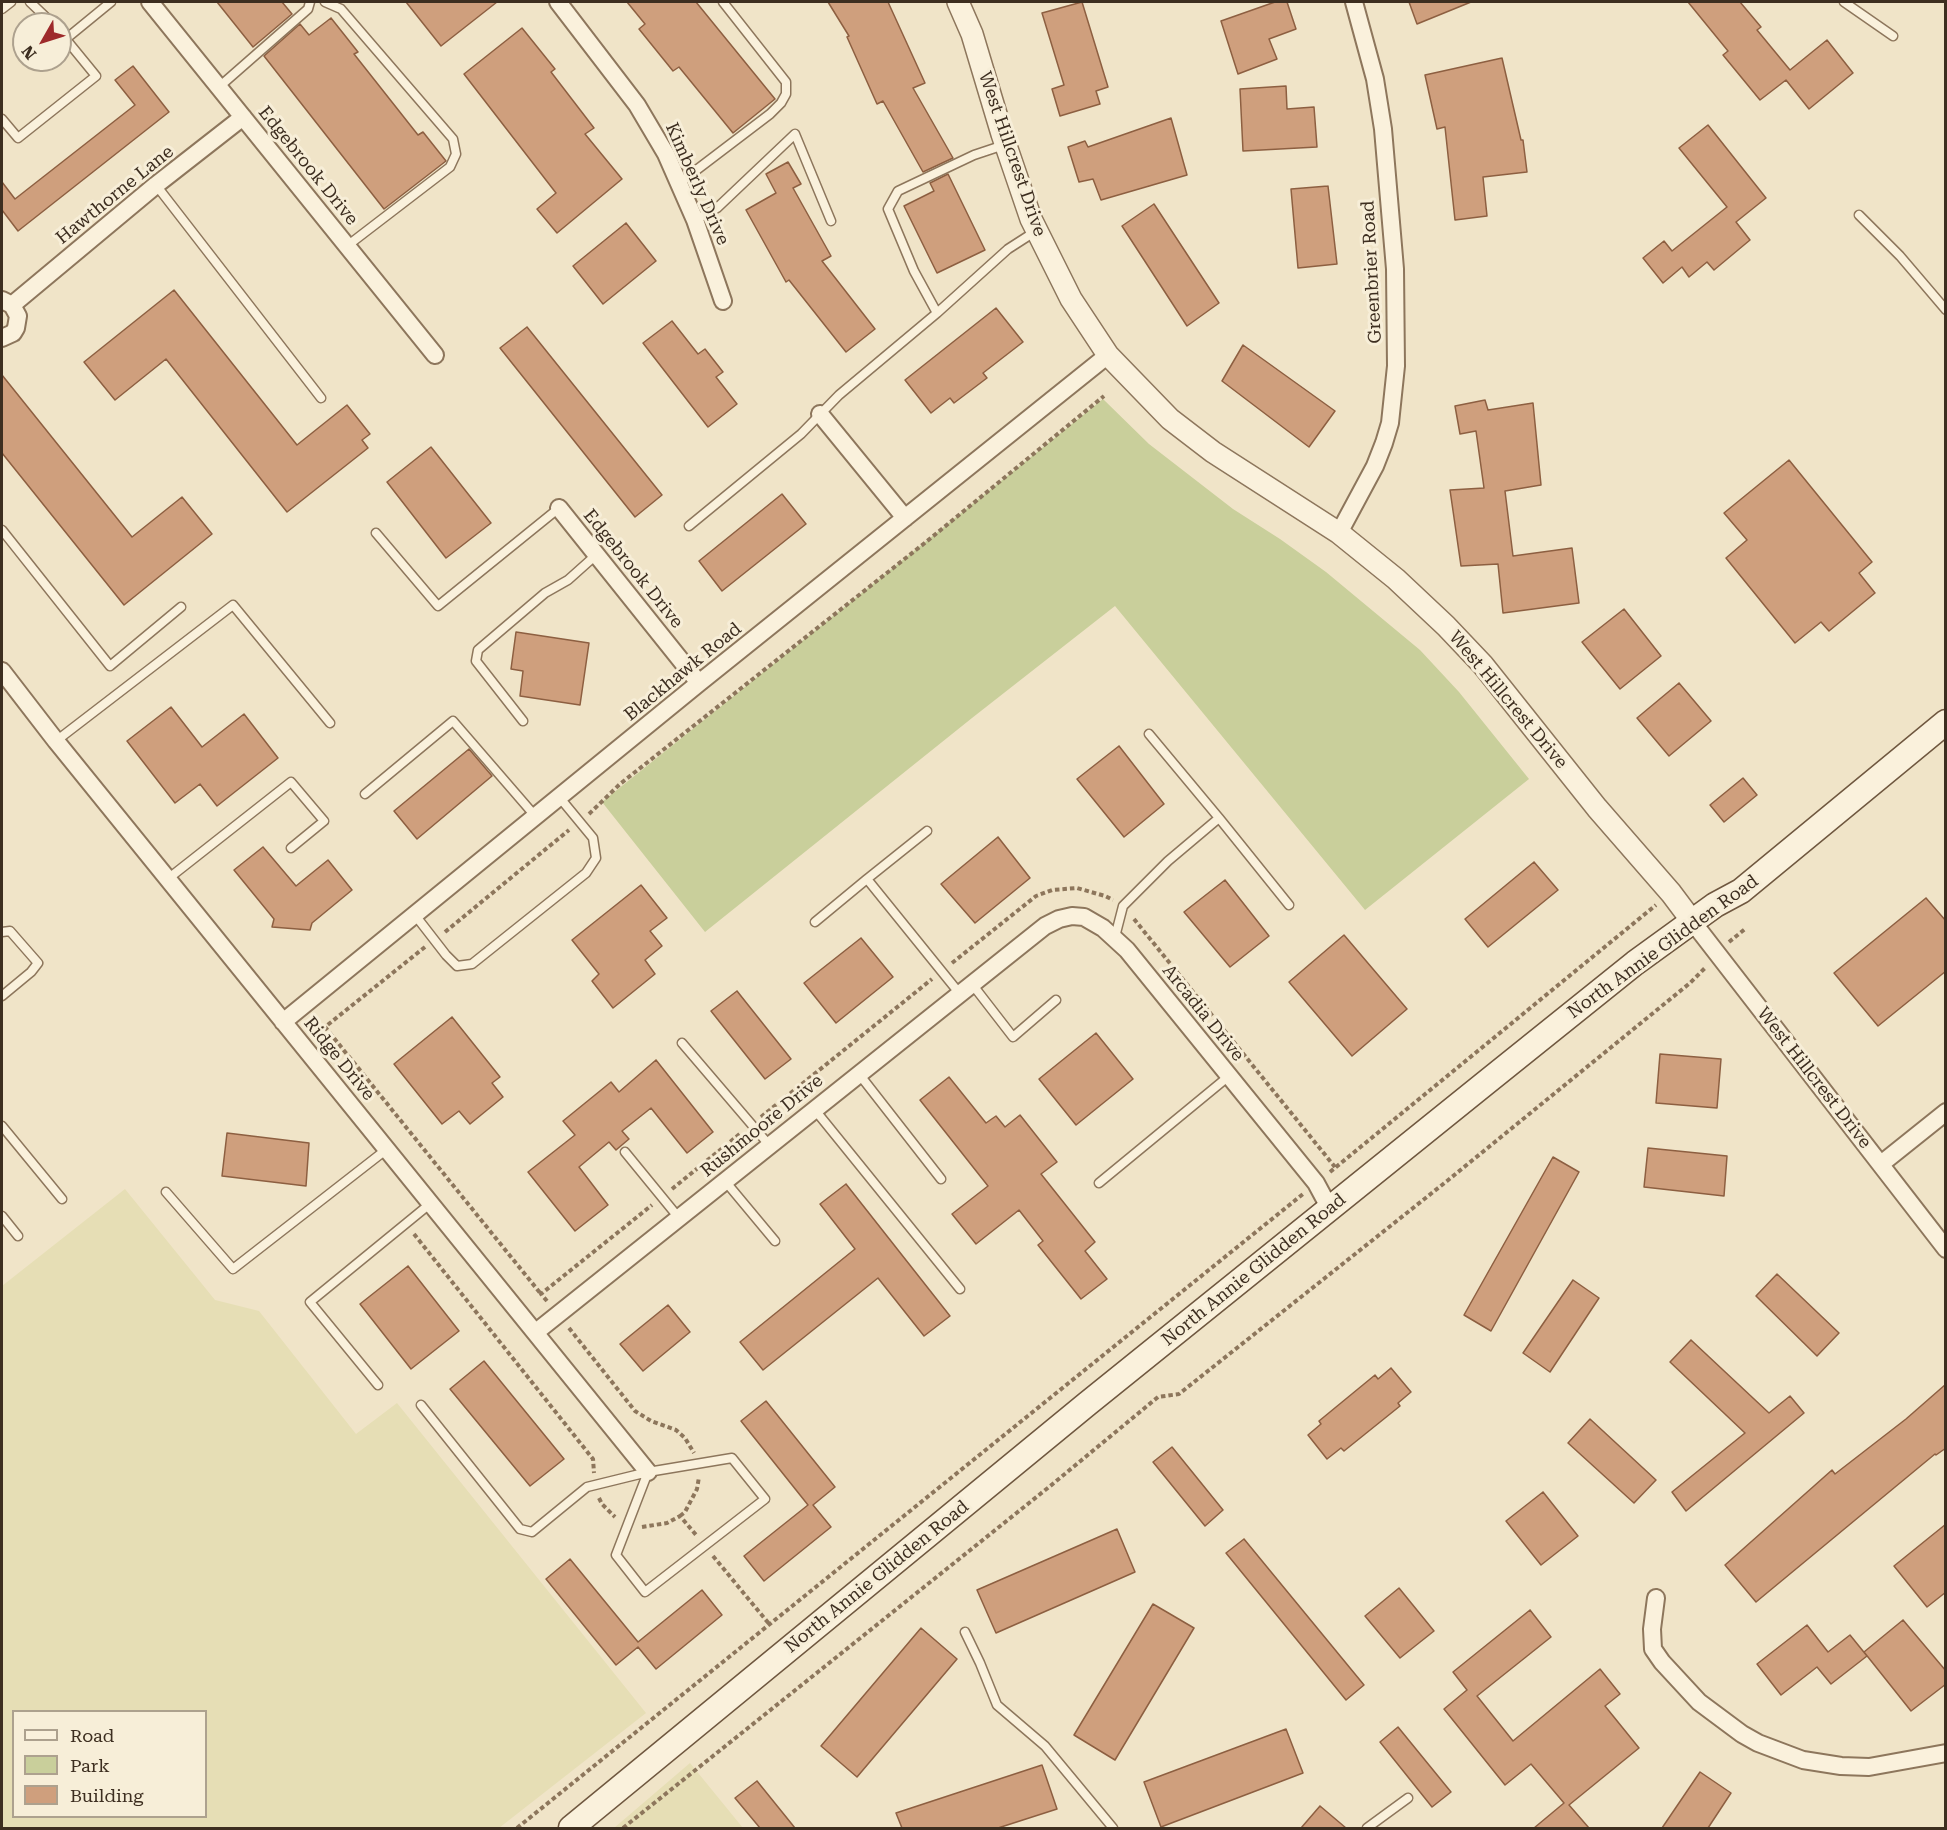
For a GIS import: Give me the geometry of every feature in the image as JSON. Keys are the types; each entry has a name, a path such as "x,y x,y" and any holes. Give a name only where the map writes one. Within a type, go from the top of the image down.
{"main road":[{"name":"North Annie Glidden Road","path":"571,1828 1088,1404 1635,963 1715,905 1741,891 1946,722"}],"street":[{"name":"Edgebrook Drive","path":"150,2 435,355"},
{"name":"Kimberly Drive","path":"558,2 637,105 666,154 695,220 723,301"},
{"name":"West Hillcrest Drive","path":"958,2 972,34 1005,144 1037,231 1071,299 1108,355 1170,419 1213,452 1340,533 1396,579 1483,664 1597,808 1671,893 1946,1249"},
{"name":"Greenbrier Road","path":"1340,533 1375,466 1384,443 1393,403 1396,366 1395,269 1383,129 1375,79 1354,2"},
{"name":"Hawthorne Lane","path":"2,338 13,333 18,316 7,302 243,117"},
{"name":"Blackhawk Road","path":"283,1022 699,683 1108,355"},
{"path":"820,414 904,518"},
{"name":"Edgebrook Drive","path":"559,508 699,683"},
{"name":"Ridge Drive","path":"2,671 56,741 648,1472"},
{"name":"Arcadia Drive","path":"1014,951 1045,926 1059,919 1072,916 1084,917 1103,928 1114,937 1316,1183 1330,1209"},
{"name":"Rushmoore Drive","path":"536,1332 1014,951"},
{"path":"1881,1164 1946,1112"},
{"path":"1656,1598 1652,1629 1653,1649 1662,1662 1699,1702 1758,1743 1803,1760 1841,1766 1869,1767 1946,1753"}],"lane":[{"path":"2,9 11,2"},
{"path":"72,29 111,2"},
{"path":"219,87 308,9 310,2"},
{"path":"325,2 341,9 446,130 453,139 456,154 450,167 347,246"},
{"path":"678,184 770,114 786,94 786,82 723,2"},
{"path":"1844,2 1893,36"},
{"path":"2,119 18,138 96,76 72,46"},
{"path":"695,220 717,208 795,134 831,221"},
{"path":"937,313 914,271 888,209 898,191 974,155 1005,144"},
{"path":"156,186 321,398"},
{"path":"1858,215 1900,256 1946,310"},
{"path":"689,526 801,434 839,395 937,313 1008,249 1037,231"},
{"path":"376,533 438,606 559,508"},
{"path":"2,530 110,666 181,607"},
{"path":"523,722 476,661 478,650 545,593 568,580 596,555"},
{"path":"56,741 233,605 330,723"},
{"path":"365,794 453,721 536,817"},
{"path":"1149,734 1289,905"},
{"path":"169,878 291,782 324,821 291,848"},
{"path":"416,915 457,966 472,964 586,873 596,858 592,838 560,798"},
{"path":"1114,937 1123,906 1168,861 1219,818"},
{"path":"815,922 927,831"},
{"path":"867,879 943,970 966,989 1013,1037 1056,1000"},
{"path":"2,932 10,930 38,963 31,972 2,996"},
{"path":"682,1043 770,1146"},
{"path":"859,1074 940,1179"},
{"path":"1099,1184 1229,1076"},
{"path":"815,1110 960,1288"},
{"path":"2,1126 62,1199"},
{"path":"166,1192 233,1269 387,1149"},
{"path":"625,1152 679,1218"},
{"path":"725,1181 775,1241"},
{"path":"378,1386 310,1302 430,1203"},
{"path":"2,1216 18,1236"},
{"path":"421,1405 520,1529 532,1532 587,1487 648,1472 732,1458 765,1499 645,1592 616,1555 648,1472"},
{"path":"964,1632 980,1663 997,1705 1045,1746 1113,1828"},
{"path":"1366,1828 1408,1798"}],"path":[{"path":"411,1230 593,1459 595,1485 602,1504 612,1515 628,1524 646,1527 667,1523 685,1512 698,1489 699,1475 698,1464 685,1437 676,1430 643,1418 635,1411 325,1027 579,822 620,784 935,535 1104,396"},
{"path":"541,1294 1036,896 1052,890 1077,888 1105,896 1123,906 1335,1167"},
{"path":"518,1828 1671,893"},
{"path":"623,1828 1158,1397 1179,1394 1466,1166 1690,983 1744,928"},
{"path":"680,1515 770,1625"}],"shaded area":[{"path":"125,1189 215,1300 259,1311 356,1434 397,1403 646,1713 499,1828 2,1828 2,1286"},
{"path":"690,1763 743,1828 614,1828"}],"green space":[{"path":"1103,399 1149,444 1233,509 1326,572 1420,650 1459,692 1529,779 1365,910 1115,606 705,932 602,802"}],"building":[{"path":"217,2 282,2 292,14 253,47"},
{"path":"406,2 497,2 441,46"},
{"path":"627,2 696,2 775,99 733,133 679,67 673,71 639,29 645,24"},
{"path":"828,2 888,2 925,83 913,88 953,158 923,172 883,101 877,104 847,37 849,36"},
{"path":"1082,2 1108,87 1096,91 1100,104 1060,116 1052,89 1064,85 1042,13"},
{"path":"1275,2 1287,2 1296,29 1269,39 1277,59 1238,74 1221,21"},
{"path":"1409,2 1471,2 1417,24"},
{"path":"1688,2 1740,2 1761,27 1757,30 1790,70 1827,40 1853,73 1809,109 1786,80 1760,100 1723,55 1728,51"},
{"path":"331,18 358,52 354,54 418,135 423,132 446,161 384,209 264,56 300,24 309,35"},
{"path":"522,28 555,69 551,72 594,128 585,134 622,179 557,233 537,209 556,193 464,74"},
{"path":"1502,58 1521,140 1523,140 1527,172 1483,177 1487,216 1455,220 1445,127 1437,129 1425,75"},
{"path":"133,66 169,112 18,231 2,210 2,182 15,199 135,105 115,80"},
{"path":"1286,86 1287,109 1314,107 1317,147 1243,151 1240,89"},
{"path":"1171,118 1187,175 1101,200 1093,179 1079,182 1068,147 1085,141 1088,147"},
{"path":"1708,125 1766,198 1736,222 1750,240 1714,270 1707,262 1689,277 1682,267 1663,283 1643,258 1664,241 1672,251 1727,207 1679,148"},
{"path":"788,162 801,184 793,188 831,256 822,261 875,329 846,352 789,280 786,282 746,210 776,193 766,174"},
{"path":"948,174 985,250 937,273 904,206 934,191 930,183"},
{"path":"1328,186 1337,264 1298,268 1291,189"},
{"path":"1154,204 1219,303 1187,326 1122,226"},
{"path":"626,223 656,261 603,304 573,266"},
{"path":"174,290 297,445 347,405 370,434 362,440 368,448 287,512 166,359 115,400 84,362"},
{"path":"996,308 1023,342 983,373 987,378 954,403 950,398 931,413 905,380"},
{"path":"672,321 698,354 705,349 723,372 716,377 737,404 708,427 643,343"},
{"path":"527,327 662,495 635,517 500,348"},
{"path":"1243,345 1335,411 1309,447 1222,381"},
{"path":"2,375 132,537 182,497 212,534 124,605 2,453"},
{"path":"1485,400 1488,410 1533,403 1541,485 1505,491 1513,556 1572,548 1579,603 1503,613 1498,564 1461,566 1450,490 1484,488 1476,431 1460,434 1455,406"},
{"path":"431,447 491,523 446,558 387,482"},
{"path":"1789,460 1872,562 1859,573 1875,593 1829,631 1821,622 1795,643 1726,558 1747,540 1724,513"},
{"path":"782,494 806,524 722,591 699,561"},
{"path":"1624,609 1661,656 1620,689 1582,642"},
{"path":"516,632 589,643 580,705 520,696 523,671 511,669"},
{"path":"1679,683 1711,721 1669,756 1637,718"},
{"path":"171,707 202,747 244,714 278,758 217,806 200,784 175,803 127,741"},
{"path":"1119,746 1164,804 1124,837 1077,779"},
{"path":"469,749 492,776 417,839 394,811"},
{"path":"1743,778 1757,795 1724,822 1710,805"},
{"path":"998,837 1030,878 975,923 941,884"},
{"path":"263,847 296,886 328,860 352,890 312,923 310,930 272,927 274,919 234,870"},
{"path":"1534,862 1558,890 1488,947 1465,919"},
{"path":"1225,880 1269,936 1230,967 1184,912"},
{"path":"641,885 667,918 650,931 662,946 645,960 655,974 613,1008 592,981 599,974 572,940"},
{"path":"1926,898 1946,921 1946,971 1878,1026 1834,973"},
{"path":"1344,935 1407,1009 1352,1056 1289,982"},
{"path":"861,938 893,977 836,1023 804,983"},
{"path":"737,991 791,1059 765,1079 711,1011"},
{"path":"452,1017 500,1077 492,1083 503,1097 470,1124 459,1111 442,1124 394,1064"},
{"path":"1096,1033 1133,1079 1076,1125 1039,1079"},
{"path":"1660,1054 1721,1059 1717,1108 1656,1103"},
{"path":"656,1060 713,1132 687,1153 651,1108 622,1131 629,1139 616,1150 609,1142 579,1167 608,1205 575,1231 528,1172 575,1135 563,1121 611,1082 619,1092"},
{"path":"949,1077 986,1123 996,1116 1005,1127 1020,1115 1057,1162 1041,1174 1095,1242 1085,1251 1107,1279 1081,1299 1038,1245 1043,1241 1019,1210 976,1244 952,1214 988,1186 920,1100"},
{"path":"227,1133 309,1143 306,1186 222,1176"},
{"path":"1648,1148 1727,1156 1724,1196 1644,1187"},
{"path":"1553,1157 1579,1172 1491,1331 1464,1315"},
{"path":"846,1184 950,1316 924,1336 878,1278 763,1370 740,1342 855,1249 820,1204"},
{"path":"408,1266 459,1331 411,1369 360,1304"},
{"path":"1777,1274 1839,1333 1817,1356 1756,1296"},
{"path":"1573,1280 1599,1298 1550,1372 1523,1353"},
{"path":"668,1305 690,1332 643,1371 620,1344"},
{"path":"1691,1340 1769,1413 1790,1396 1804,1413 1686,1511 1672,1492 1745,1433 1670,1362"},
{"path":"484,1361 564,1459 530,1486 450,1389"},
{"path":"1391,1368 1411,1392 1398,1403 1400,1406 1344,1451 1341,1448 1327,1459 1308,1435 1321,1424 1319,1421 1375,1375 1378,1379"},
{"path":"1946,1384 1946,1448 1935,1454 1756,1602 1725,1565 1832,1470 1835,1474 1906,1419"},
{"path":"766,1401 835,1487 813,1505 831,1527 764,1581 744,1556 808,1505 741,1421"},
{"path":"1590,1419 1656,1480 1634,1503 1568,1443"},
{"path":"1172,1447 1223,1510 1205,1526 1153,1462"},
{"path":"1543,1492 1578,1536 1541,1565 1506,1521"},
{"path":"1946,1524 1946,1592 1927,1607 1894,1566"},
{"path":"1117,1529 1135,1572 996,1633 977,1590"},
{"path":"1244,1539 1364,1685 1346,1700 1226,1553"},
{"path":"570,1559 638,1642 702,1590 722,1615 656,1669 638,1647 616,1665 546,1579"},
{"path":"1399,1588 1434,1631 1400,1658 1365,1616"},
{"path":"1153,1604 1194,1628 1115,1760 1074,1735"},
{"path":"1530,1610 1551,1637 1477,1696 1513,1741 1600,1669 1620,1694 1605,1706 1639,1748 1569,1805 1589,1828 1534,1828 1564,1803 1531,1764 1505,1785 1444,1709 1467,1690 1453,1672"},
{"path":"1903,1620 1946,1671 1946,1684 1911,1711 1864,1652"},
{"path":"1807,1625 1828,1652 1850,1635 1867,1656 1831,1684 1817,1667 1781,1695 1757,1664"},
{"path":"921,1628 957,1659 857,1777 821,1746"},
{"path":"1398,1727 1451,1792 1432,1807 1380,1742"},
{"path":"1286,1729 1303,1773 1161,1827 1144,1782"},
{"path":"1042,1765 1057,1809 998,1828 902,1828 896,1813"},
{"path":"1700,1772 1731,1793 1708,1828 1662,1828"},
{"path":"757,1781 795,1828 760,1828 735,1798"},
{"path":"1320,1806 1346,1828 1301,1828"}]}
